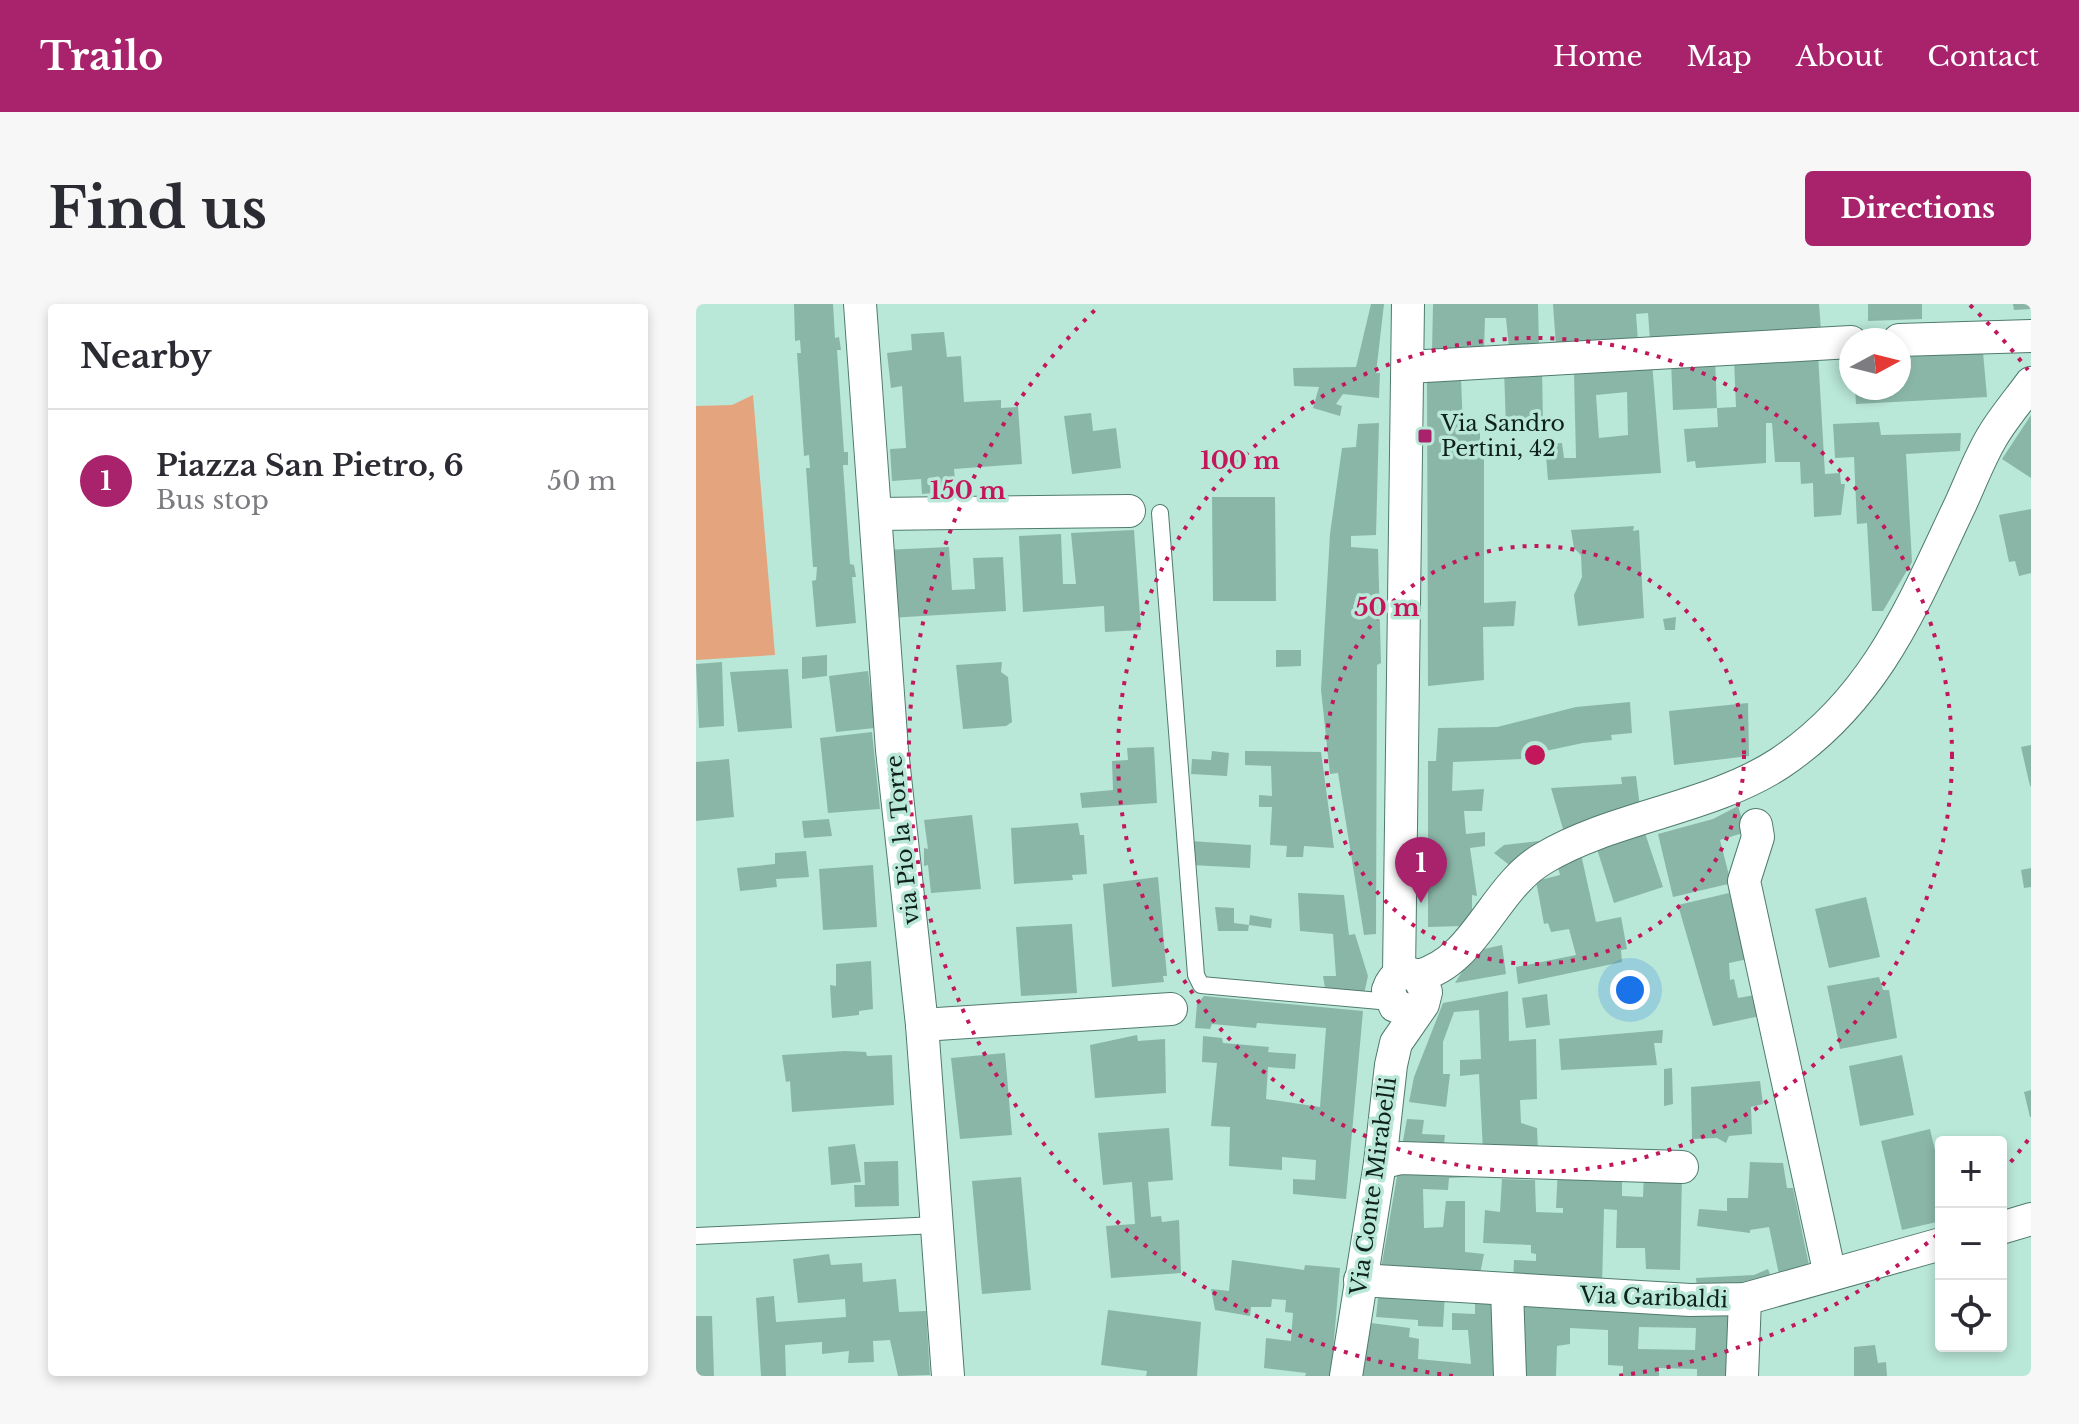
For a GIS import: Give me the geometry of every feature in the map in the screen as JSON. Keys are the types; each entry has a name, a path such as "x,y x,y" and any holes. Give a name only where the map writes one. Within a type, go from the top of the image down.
{"street":[{"name":"via Pio la Torre","path":"860,304 892,750 922,1025 948,1376"},
{"path":"1408,304 1408,989"},
{"path":"1911,340 2031,336"},
{"path":"1408,367 1839,343"},
{"path":"1408,989 1460,951 1515,881 1543,858 1682,806 1780,763 1850,703 1898,636 1992,438 2031,383"},
{"path":"876,514 1144,512"},
{"path":"1756,825 1758,837 1744,881 1830,1275"},
{"name":"Via Conte Mirabelli","path":"1346,1376 1396,1043 1408,989"},
{"path":"922,1025 1171,1009"},
{"path":"1380,1163 1401,1158 1682,1167"},
{"path":"2007,1226 2031,1219"},
{"name":"Via Garibaldi","path":"1360,1280 1690,1300 1745,1299 1935,1246"},
{"path":"1507,1290 1510,1376"},
{"path":"1742,1376 1745,1299"}],"lane":[{"path":"1144,512 1196,975 1201,985 1408,989"},
{"path":"696,1236 937,1225"}],"shaded area":[{"path":"753,395 775,655 696,660 696,406 732,405"}],"building":[{"path":"794,304 833,304 835,338 839,337 841,350 837,350 844,452 848,452 848,465 843,465 850,564 854,565 856,577 852,577 856,623 816,627 812,581 816,580 817,567 813,567 806,468 810,468 809,455 804,456 797,353 801,353 800,340 795,341"},
{"path":"1371,304 1384,304 1376,373 1380,373 1379,398 1343,394 1336,404 1342,406 1340,416 1313,408 1319,387 1294,386 1293,368 1356,367"},
{"path":"1433,304 1538,304 1539,347 1509,348 1506,318 1485,318 1484,350 1432,352"},
{"path":"1553,304 1819,304 1821,330 1650,341 1648,313 1636,314 1638,341 1556,346"},
{"path":"1868,304 1922,304 1922,319 1868,321"},
{"path":"2013,304 2031,304 2031,309 2014,310"},
{"path":"944,332 947,357 961,356 964,402 1001,400 1001,408 1018,407 1022,464 954,469 956,491 922,494 921,479 892,481 890,449 906,448 902,386 891,388 887,353 912,350 911,334"},
{"path":"1983,352 1987,397 1856,404 1856,400 1911,400 1911,356"},
{"path":"1818,354 1825,474 1840,473 1841,484 1845,484 1841,515 1814,517 1813,483 1801,484 1800,462 1775,462 1772,423 1766,423 1766,463 1696,468 1695,461 1687,462 1684,429 1718,427 1717,408 1736,407 1734,359"},
{"path":"1715,359 1717,408 1673,410 1671,361"},
{"path":"1652,362 1661,473 1548,480 1545,444 1562,443 1564,458 1576,458 1574,374","holes":["1627,392 1628,435 1599,438 1596,395"]},
{"path":"1504,368 1542,368 1543,426 1506,428"},
{"path":"1427,378 1461,378 1463,430 1480,432 1480,445 1484,446 1484,603 1516,601 1514,626 1483,627 1484,680 1428,686"},
{"path":"1091,413 1093,431 1116,428 1121,468 1072,474 1064,416"},
{"path":"2031,415 2031,478 2002,459"},
{"path":"1879,422 1881,435 1961,433 1960,451 1906,454 1912,562 1883,611 1872,611 1867,523 1857,524 1854,457 1835,458 1833,424"},
{"path":"1379,423 1376,535 1351,536 1351,547 1378,549 1381,663 1377,665 1376,934 1364,935 1338,773 1330,774 1321,690 1330,534 1342,448 1356,447 1358,424"},
{"path":"1212,497 1275,497 1276,601 1213,601"},
{"path":"2031,509 2031,573 2019,576 2015,561 2009,562 1999,515"},
{"path":"1634,526 1633,531 1639,530 1644,618 1578,626 1574,595 1582,577 1581,555 1574,548 1571,530"},
{"path":"1134,530 1141,630 1105,632 1104,606 1023,612 1019,536 1061,534 1063,584 1076,584 1071,533"},
{"path":"949,547 952,590 975,589 973,558 1003,557 1006,611 889,618 884,550"},
{"path":"1676,617 1675,630 1665,630 1663,619"},
{"path":"1276,650 1301,650 1301,666 1276,667"},
{"path":"827,655 827,676 802,679 802,657"},
{"path":"722,662 724,726 699,728 696,664"},
{"path":"1002,662 1001,672 1008,677 1012,722 1006,726 963,729 956,665"},
{"path":"788,669 792,728 738,732 730,672"},
{"path":"868,671 875,728 836,732 829,676"},
{"path":"1630,702 1632,733 1611,735 1612,740 1583,743 1522,756 1522,759 1453,762 1452,791 1484,789 1482,811 1464,811 1466,834 1485,832 1485,846 1470,848 1477,896 1472,895 1472,910 1464,926 1428,927 1428,761 1436,761 1438,728 1497,727 1576,707"},
{"path":"1748,703 1749,756 1674,765 1669,711"},
{"path":"872,732 880,809 828,813 820,738"},
{"path":"2031,745 2031,786 2030,786 2021,747"},
{"path":"1154,747 1157,803 1082,808 1080,793 1113,790 1112,761 1128,760 1127,748"},
{"path":"1212,751 1229,753 1227,776 1191,774 1192,759 1211,760"},
{"path":"1245,751 1321,752 1334,848 1304,846 1303,857 1286,857 1287,846 1270,845 1272,807 1259,807 1259,795 1272,796 1271,766 1245,765"},
{"path":"729,759 734,817 696,821 696,762"},
{"path":"1636,776 1640,807 1563,829 1551,788 1622,784 1621,777"},
{"path":"1738,806 1746,832 1720,840 1733,891 1729,893 1728,884 1673,897 1658,834 1713,819"},
{"path":"972,815 981,889 931,893 928,865 924,866 924,848 928,849 924,820"},
{"path":"829,819 832,836 804,838 802,821"},
{"path":"1078,823 1080,835 1084,835 1087,874 1072,875 1073,880 1014,884 1011,828"},
{"path":"1645,833 1663,887 1614,903 1597,849"},
{"path":"1190,841 1251,845 1250,868 1191,865"},
{"path":"1539,841 1542,846 1513,868 1494,853 1504,845"},
{"path":"806,851 809,877 776,879 777,887 740,891 737,868 775,864 775,853"},
{"path":"1581,854 1596,922 1621,917 1627,949 1621,950 1622,962 1518,984 1516,967 1576,955 1569,929 1551,932 1548,923 1544,924 1536,881 1560,875 1557,863"},
{"path":"873,865 877,927 823,930 819,869"},
{"path":"2031,868 2031,887 2024,888 2021,870"},
{"path":"1158,877 1167,976 1163,976 1164,982 1112,987 1103,884"},
{"path":"1298,893 1344,895 1349,935 1355,934 1368,976 1364,994 1325,988 1323,976 1336,976 1333,934 1300,931"},
{"path":"1729,893 1748,959 1729,963 1730,980 1734,979 1738,998 1755,995 1760,1016 1713,1026 1678,905"},
{"path":"1866,897 1880,957 1829,968 1815,909"},
{"path":"1215,907 1234,908 1234,923 1249,925 1248,931 1218,931"},
{"path":"1250,915 1272,919 1271,928 1249,925"},
{"path":"1072,924 1077,993 1021,996 1016,927"},
{"path":"1502,945 1506,974 1455,983 1475,951"},
{"path":"871,961 873,1009 859,1011 859,1015 832,1018 830,985 836,986 836,964"},
{"path":"1879,977 1883,990 1889,990 1897,1038 1840,1049 1827,986"},
{"path":"1508,991 1509,1041 1536,1039 1537,1099 1520,1100 1521,1123 1537,1128 1538,1151 1483,1151 1479,1074 1460,1076 1460,1060 1481,1059 1479,1010 1454,1012 1443,1042 1443,1074 1450,1074 1446,1107 1409,1102 1414,1077 1443,1003"},
{"path":"1547,994 1550,1025 1526,1028 1522,998"},
{"path":"1204,996 1363,1011 1346,1199 1293,1194 1293,1179 1315,1180 1316,1160 1282,1157 1282,1170 1229,1166 1230,1127 1211,1126 1217,1063 1202,1062 1203,1036 1222,1038 1223,1043 1269,1047 1268,1052 1296,1054 1295,1069 1268,1067 1266,1099 1320,1107 1326,1028 1257,1023 1256,1028 1212,1024 1210,1029 1195,1028 1197,1004"},
{"path":"1663,1030 1662,1043 1654,1043 1657,1065 1561,1070 1559,1039"},
{"path":"1137,1035 1138,1041 1165,1039 1166,1093 1095,1098 1090,1045"},
{"path":"866,1052 867,1056 892,1055 894,1105 792,1112 790,1081 786,1082 782,1055"},
{"path":"1005,1053 1012,1135 960,1139 951,1058"},
{"path":"1902,1055 1914,1115 1860,1126 1849,1066"},
{"path":"1672,1068 1673,1104 1664,1106 1664,1069"},
{"path":"1760,1081 1763,1104 1751,1107 1752,1134 1729,1136 1726,1143 1717,1138 1692,1139 1691,1087"},
{"path":"2031,1090 2031,1117 2030,1117 2024,1092"},
{"path":"1407,1119 1424,1120 1422,1134 1445,1135 1443,1153 1401,1152"},
{"path":"1169,1128 1173,1180 1148,1182 1151,1217 1161,1216 1162,1222 1179,1220 1181,1273 1111,1278 1106,1226 1135,1224 1132,1182 1103,1185 1098,1133"},
{"path":"1930,1129 1935,1150 1935,1222 1902,1230 1881,1141"},
{"path":"855,1144 861,1182 831,1185 828,1147"},
{"path":"898,1161 899,1206 855,1207 854,1185 865,1185 864,1162"},
{"path":"1750,1162 1783,1163 1787,1188 1793,1188 1810,1270 1780,1279 1769,1227 1750,1230 1750,1233 1697,1226 1699,1209 1727,1211 1727,1198 1748,1198"},
{"path":"1399,1165 1470,1166 1472,1177 1449,1178 1448,1190 1423,1189 1424,1228 1443,1227 1446,1201 1465,1201 1465,1252 1484,1254 1479,1279 1381,1269"},
{"path":"1558,1167 1622,1169 1622,1196 1643,1197 1644,1173 1682,1175 1680,1270 1646,1269 1645,1248 1616,1248 1617,1210 1604,1209 1602,1286 1513,1284 1514,1260 1536,1261 1536,1254 1531,1253 1531,1245 1483,1243 1485,1210 1500,1212 1502,1179 1535,1180 1536,1212 1563,1213 1563,1208 1556,1208"},
{"path":"1021,1177 1031,1290 982,1294 972,1181"},
{"path":"829,1254 831,1265 862,1263 863,1282 896,1279 899,1312 926,1311 930,1375 898,1376 890,1340 873,1341 874,1362 848,1363 849,1351 822,1354 822,1342 785,1345 786,1376 761,1376 756,1298 774,1296 776,1322 846,1317 845,1299 798,1303 793,1259"},
{"path":"1232,1260 1304,1270 1305,1265 1340,1268 1331,1376 1305,1376 1306,1373 1264,1368 1266,1338 1291,1341 1293,1313 1285,1312 1286,1300 1272,1299 1271,1307 1251,1307 1250,1316 1215,1310 1211,1289 1229,1291"},
{"path":"1768,1269 1772,1280 1755,1285 1697,1287 1696,1278 1754,1275"},
{"path":"1379,1289 1445,1294 1443,1327 1418,1326 1418,1320 1376,1317"},
{"path":"1475,1296 1503,1296 1499,1376 1362,1376 1371,1323 1410,1328 1409,1337 1419,1339 1418,1359 1471,1364 1468,1330 1452,1330 1452,1313 1475,1314"},
{"path":"1524,1304 1735,1308 1731,1376 1697,1376 1697,1369 1659,1368 1659,1376 1623,1376 1623,1366 1608,1365 1608,1330 1570,1328 1570,1344 1557,1346 1556,1376 1523,1376","holes":["1639,1327 1696,1328 1695,1350 1638,1349"]},
{"path":"1108,1310 1201,1322 1197,1376 1146,1376 1147,1371 1101,1365"},
{"path":"696,1316 712,1316 714,1376 696,1376"},
{"path":"1875,1345 1878,1363 1886,1362 1887,1376 1854,1376 1854,1347"}],"place":[{"name":"Via Sandro Pertini, 42","path":"1425,436"},
{"name":"Piazza San Pietro, 6","path":"1421,903"}]}
